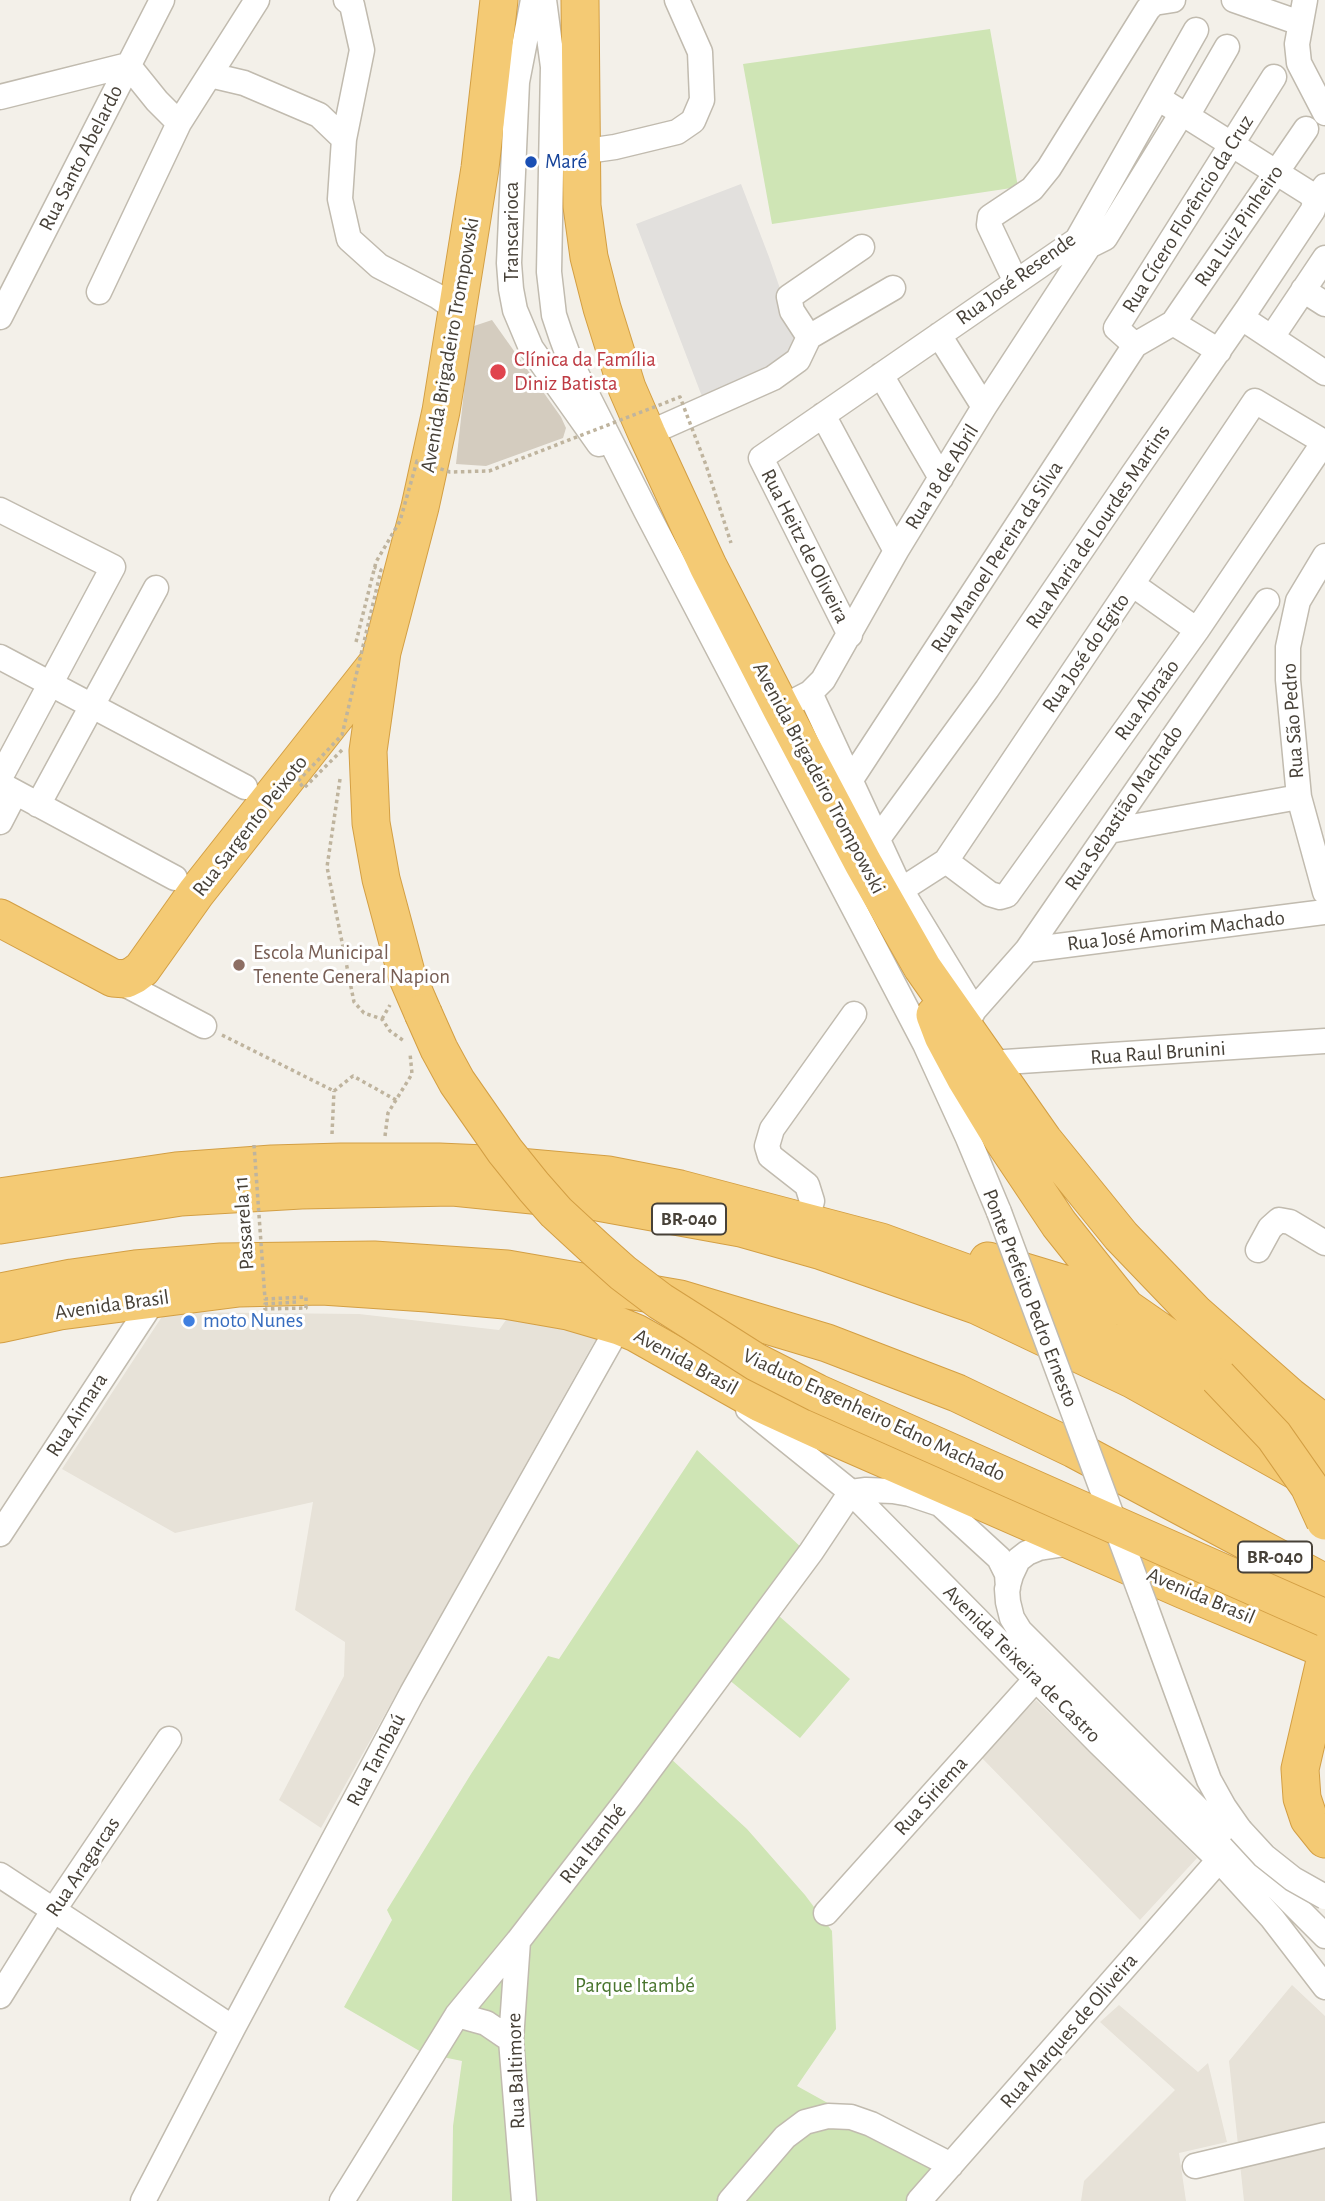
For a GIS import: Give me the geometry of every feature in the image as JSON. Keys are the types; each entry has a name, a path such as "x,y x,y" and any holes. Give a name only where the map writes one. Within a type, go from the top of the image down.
{"highway":[{"name":"Avenida Brigadeiro Trompowski","path":"423,1013 396,942 381,879 372,823 368,751 368,650 420,507 438,423 480,168 499,0"},
{"path":"464,271 490,220 522,0"},
{"path":"568,0 581,74"},
{"name":"Avenida Brigadeiro Trompowski","path":"580,0 580,152 582,206 589,257 627,388 708,566 795,701 870,852 922,967 969,1019 990,1063 1044,1142 1121,1236 1196,1314 1325,1424"},
{"name":"Rua Sargento Peixoto","path":"113,978 126,979 142,969 368,650"},
{"path":"0,918 113,978"},
{"path":"922,967 930,1003 943,1036 972,1090 1059,1224 1126,1308"},
{"name":"Viaduto Engenheiro Edno Machado","path":"423,1013 439,1049 464,1092 534,1187 556,1212 595,1248 660,1301 756,1362 817,1393 1325,1618"},
{"path":"0,1197 176,1171 272,1164 439,1162 608,1175 680,1189 806,1221 881,1242 980,1278 1201,1386 1325,1452"},
{"name":"BR-040","path":"0,1225 181,1197 453,1187 592,1201 741,1228 822,1251 976,1305 1135,1380 1325,1486"},
{"path":"881,1242 936,1248 988,1261 1064,1284 1126,1308 1217,1377 1274,1436 1309,1486 1325,1521"},
{"name":"Avenida Brasil","path":"0,1292 72,1278 160,1267 221,1262 374,1260 507,1269 680,1299 827,1343 957,1393 1074,1449 1325,1583"},
{"name":"Avenida Brasil","path":"0,1324 60,1311 239,1288 322,1286 505,1300 568,1311 619,1325 760,1403 821,1431 1325,1649"},
{"path":"1325,1661 1300,1769 1301,1798 1309,1819 1325,1839"}],"street":[{"name":"Rua Santo Abelardo","path":"0,317 162,0"},
{"path":"99,292 179,123 257,0"},
{"path":"346,0 352,5 362,50 344,139 340,199 349,239 379,266 437,296 457,310"},
{"name":"Transcarioca","path":"533,0 517,82 510,213 510,289 515,310 531,348 646,511"},
{"name":"Transcarioca","path":"544,0 553,67 550,272 554,315 571,363 785,780"},
{"path":"580,152 615,147 677,132 693,121 702,100 700,52 677,0"},
{"path":"1016,282 989,225 990,217 1032,189 1049,168 1147,9 1154,3 1172,0"},
{"path":"1234,0 1303,11 1297,44 1299,63 1325,113"},
{"name":"Rua José Resende","path":"761,458 1016,282 1083,243 1196,30"},
{"path":"1083,243 1105,238 1227,47"},
{"path":"0,97 128,65 179,123"},
{"path":"210,75 244,83 319,115 344,139"},
{"name":"Rua Cícero Florêncio da Cruz","path":"1135,345 1116,328 1273,77"},
{"path":"1158,98 1309,193 1320,193"},
{"name":"Rua Luiz Pinheiro","path":"1173,323 1306,130"},
{"name":"Rua Maria de Lourdes Martins","path":"870,852 987,690 1242,318 1313,210 1320,193"},
{"name":"Rua 18 de Abril","path":"795,701 823,680 896,551 1083,243"},
{"path":"809,337 792,311 789,297 862,247"},
{"path":"1272,337 1325,258"},
{"path":"647,434 773,378 798,360 809,337 893,288"},
{"path":"1303,290 1325,304"},
{"path":"1242,318 1325,373"},
{"path":"1173,323 1219,351"},
{"name":"Rua Manoel Pereira da Silva","path":"841,793 1135,345 1173,323"},
{"path":"939,335 984,407"},
{"path":"881,375 941,478"},
{"name":"Rua José do Egito","path":"901,890 946,861 1255,401 1324,442"},
{"path":"823,415 896,551"},
{"name":"Rua Abraão","path":"946,861 990,894 1000,897 1007,895 1197,630 1324,442"},
{"name":"Rua Heitz de Oliveira","path":"761,458 850,635"},
{"path":"0,510 113,567 51,684 5,785 0,822"},
{"name":"Rua São Pedro","path":"1325,556 1298,601 1287,647 1299,797 1325,891"},
{"path":"1132,584 1197,630"},
{"path":"38,805 156,588"},
{"name":"Rua Sebastião Machado","path":"969,1019 1027,950 1267,601"},
{"path":"0,657 244,787"},
{"name":"Ponte Prefeito Pedro Ernesto","path":"785,780 925,1044 968,1138 1009,1238 1209,1780 1240,1830 1264,1856 1283,1872 1325,1897"},
{"path":"5,785 175,878"},
{"path":"1109,831 1299,797"},
{"path":"870,852 901,890 969,1019"},
{"name":"Rua José Amorim Machado","path":"1027,950 1325,912"},
{"path":"113,978 204,1026"},
{"path":"806,1221 812,1201 807,1185 770,1156 767,1146 772,1129 854,1014"},
{"name":"Rua Raul Brunini","path":"990,1063 1325,1041"},
{"path":"1258,1250 1270,1228 1279,1220 1290,1222 1325,1243"},
{"name":"Rua Aimara","path":"0,1534 155,1298"},
{"name":"Rua Tambaú","path":"144,2201 418,1681 619,1325"},
{"name":"Avenida Teixeira de Castro","path":"694,1366 851,1492 1219,1860 1272,1918 1325,1987"},
{"path":"851,1492 893,1491 946,1508 999,1558 1007,1574 1007,1588"},
{"name":"Rua Itambé","path":"342,2201 457,2015 630,1796 811,1552 851,1492"},
{"path":"897,1538 894,1524 901,1508 914,1501 931,1501"},
{"name":"Avenida Teixeira de Castro","path":"1118,1560 1065,1544 1027,1553 1018,1560 1010,1575 1007,1588 1012,1618 1020,1631 1325,1936"},
{"name":"Rua Siriema","path":"826,1913 1036,1679"},
{"name":"Rua Aragarcas","path":"0,1996 53,1911 169,1739"},
{"name":"Rua Marques de Oliveira","path":"919,2201 1219,1860"},
{"path":"0,1875 233,2028"},
{"name":"Rua Baltimore","path":"518,1941 511,2040 524,2201"},
{"path":"457,2015 486,2023 511,2040"},
{"path":"730,2201 785,2137 805,2122 828,2116 851,2117 871,2124 951,2165"},
{"path":"1195,2166 1325,2135"}],"path":[{"path":"368,650 374,567 400,521 417,461 450,472 489,471 680,397 706,465 731,543"},
{"path":"342,750 304,788 298,781 342,735 382,570 374,567"},
{"path":"340,779 327,867 354,1002 364,1013 382,1019 390,1031 408,1044 412,1074 388,1113 384,1148"},
{"path":"204,1026 334,1091 353,1076 396,1100"},
{"name":"Passarela 11","path":"254,1145 265,1299 306,1297 306,1308 265,1309 265,1304 297,1302"}],"shaded area":[{"path":"741,184 800,346 711,420 636,224"},
{"path":"515,1307 602,1328 321,1828 279,1800 344,1676 345,1642 295,1610 313,1502 175,1533 62,1469 165,1312 359,1314 499,1330"},
{"path":"1036,1700 1197,1858 1140,1920 980,1756"},
{"path":"1292,1985 1325,2016 1325,2201 1244,2201 1229,2061"},
{"path":"1119,2005 1198,2072 1208,2063 1227,2142 1179,2153 1186,2201 1081,2201 1084,2181 1175,2090 1100,2022"}],"green space":[{"path":"990,29 1018,187 772,224 743,64"},
{"name":"Parque Itambé","path":"697,1450 803,1549 770,1608 850,1679 800,1738 728,1679 669,1757 747,1829 805,1895 832,1931 836,2029 797,2086 938,2164 908,2201 452,2201 453,2126 462,2061 423,2053 344,2007 392,1920 387,1910 471,1774 548,1656 559,1659"}],"building":[{"name":"Clínica da Família Diniz Batista","path":"492,320 566,428 563,438 486,466 456,464 471,327"}],"place":[{"name":"Maré","path":"531,162"},
{"name":"Clínica da Família Diniz Batista","path":"498,372"},
{"name":"Escola Municipal Tenente General Napion","path":"239,965"},
{"name":"moto Nunes","path":"189,1321"}]}
